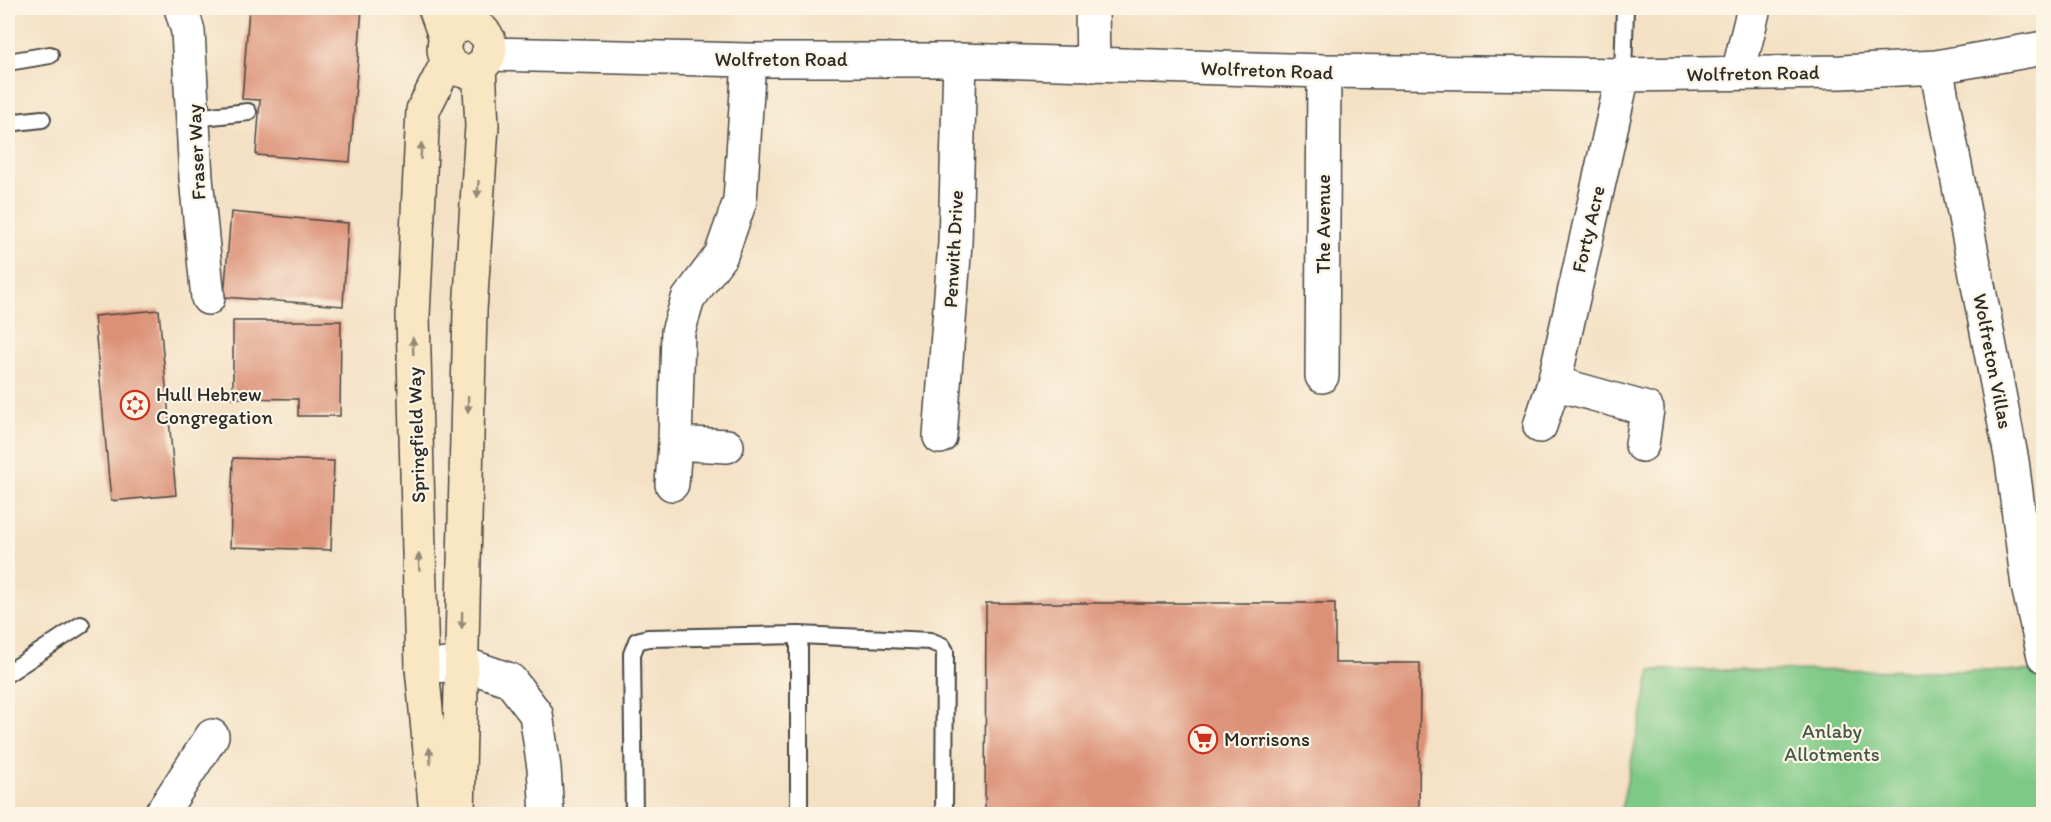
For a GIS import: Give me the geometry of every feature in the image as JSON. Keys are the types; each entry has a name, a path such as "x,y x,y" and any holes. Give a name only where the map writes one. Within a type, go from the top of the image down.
{"main road":[{"path":"435,8 472,43 482,126 470,311 458,814"},
{"name":"Springfield Way","path":"436,814 422,668 413,316 423,110 472,43"}],"street":[{"name":"Fraser Way","path":"181,8 188,31 196,178 208,298"},
{"path":"1092,8 1093,65"},
{"path":"1738,73 1754,8"},
{"name":"Wolfreton Road","path":"472,43 749,60 960,60 1324,71 1623,75 1842,72 1936,67 2043,48"},
{"path":"672,484 678,332 688,299 721,255 740,201 749,60"},
{"name":"Penwith Drive","path":"940,437 955,243 960,60"},
{"name":"Wolfreton Villas","path":"1936,67 2010,449 2028,586 2043,656"},
{"name":"The Avenue","path":"1322,376 1324,71"},
{"name":"Forty Acre","path":"1540,426 1554,383 1623,75"},
{"path":"1554,383 1647,409 1642,445"},
{"path":"675,443 727,446"},
{"path":"422,668 461,663 510,680 536,714 544,768 547,814"},
{"path":"161,814 214,733"}],"lane":[{"path":"1623,75 1625,8"},
{"path":"8,62 50,55"},
{"path":"194,118 248,112"},
{"path":"8,123 42,119"},
{"path":"8,673 81,625"},
{"path":"799,635 799,814"},
{"path":"634,814 632,654 638,641 648,638 799,635 930,640 942,646 945,651 944,814"}],"green space":[{"name":"Anlaby Allotments","path":"1651,670 2043,671 2043,814 1620,814"}],"building":[{"path":"249,8 362,8 350,162 256,155 260,100 242,99"},
{"path":"231,212 348,223 343,306 224,297"},
{"name":"Hull Hebrew Congregation","path":"159,310 176,495 111,501 94,316"},
{"path":"233,321 341,321 340,416 298,416 298,399 233,398"},
{"path":"233,458 334,461 331,550 230,547"},
{"name":"Morrisons","path":"986,603 1335,603 1335,663 1420,663 1419,814 985,814"}],"place":[{"name":"Hull Hebrew Congregation","path":"135,405"},
{"name":"Morrisons","path":"1203,739"}]}
